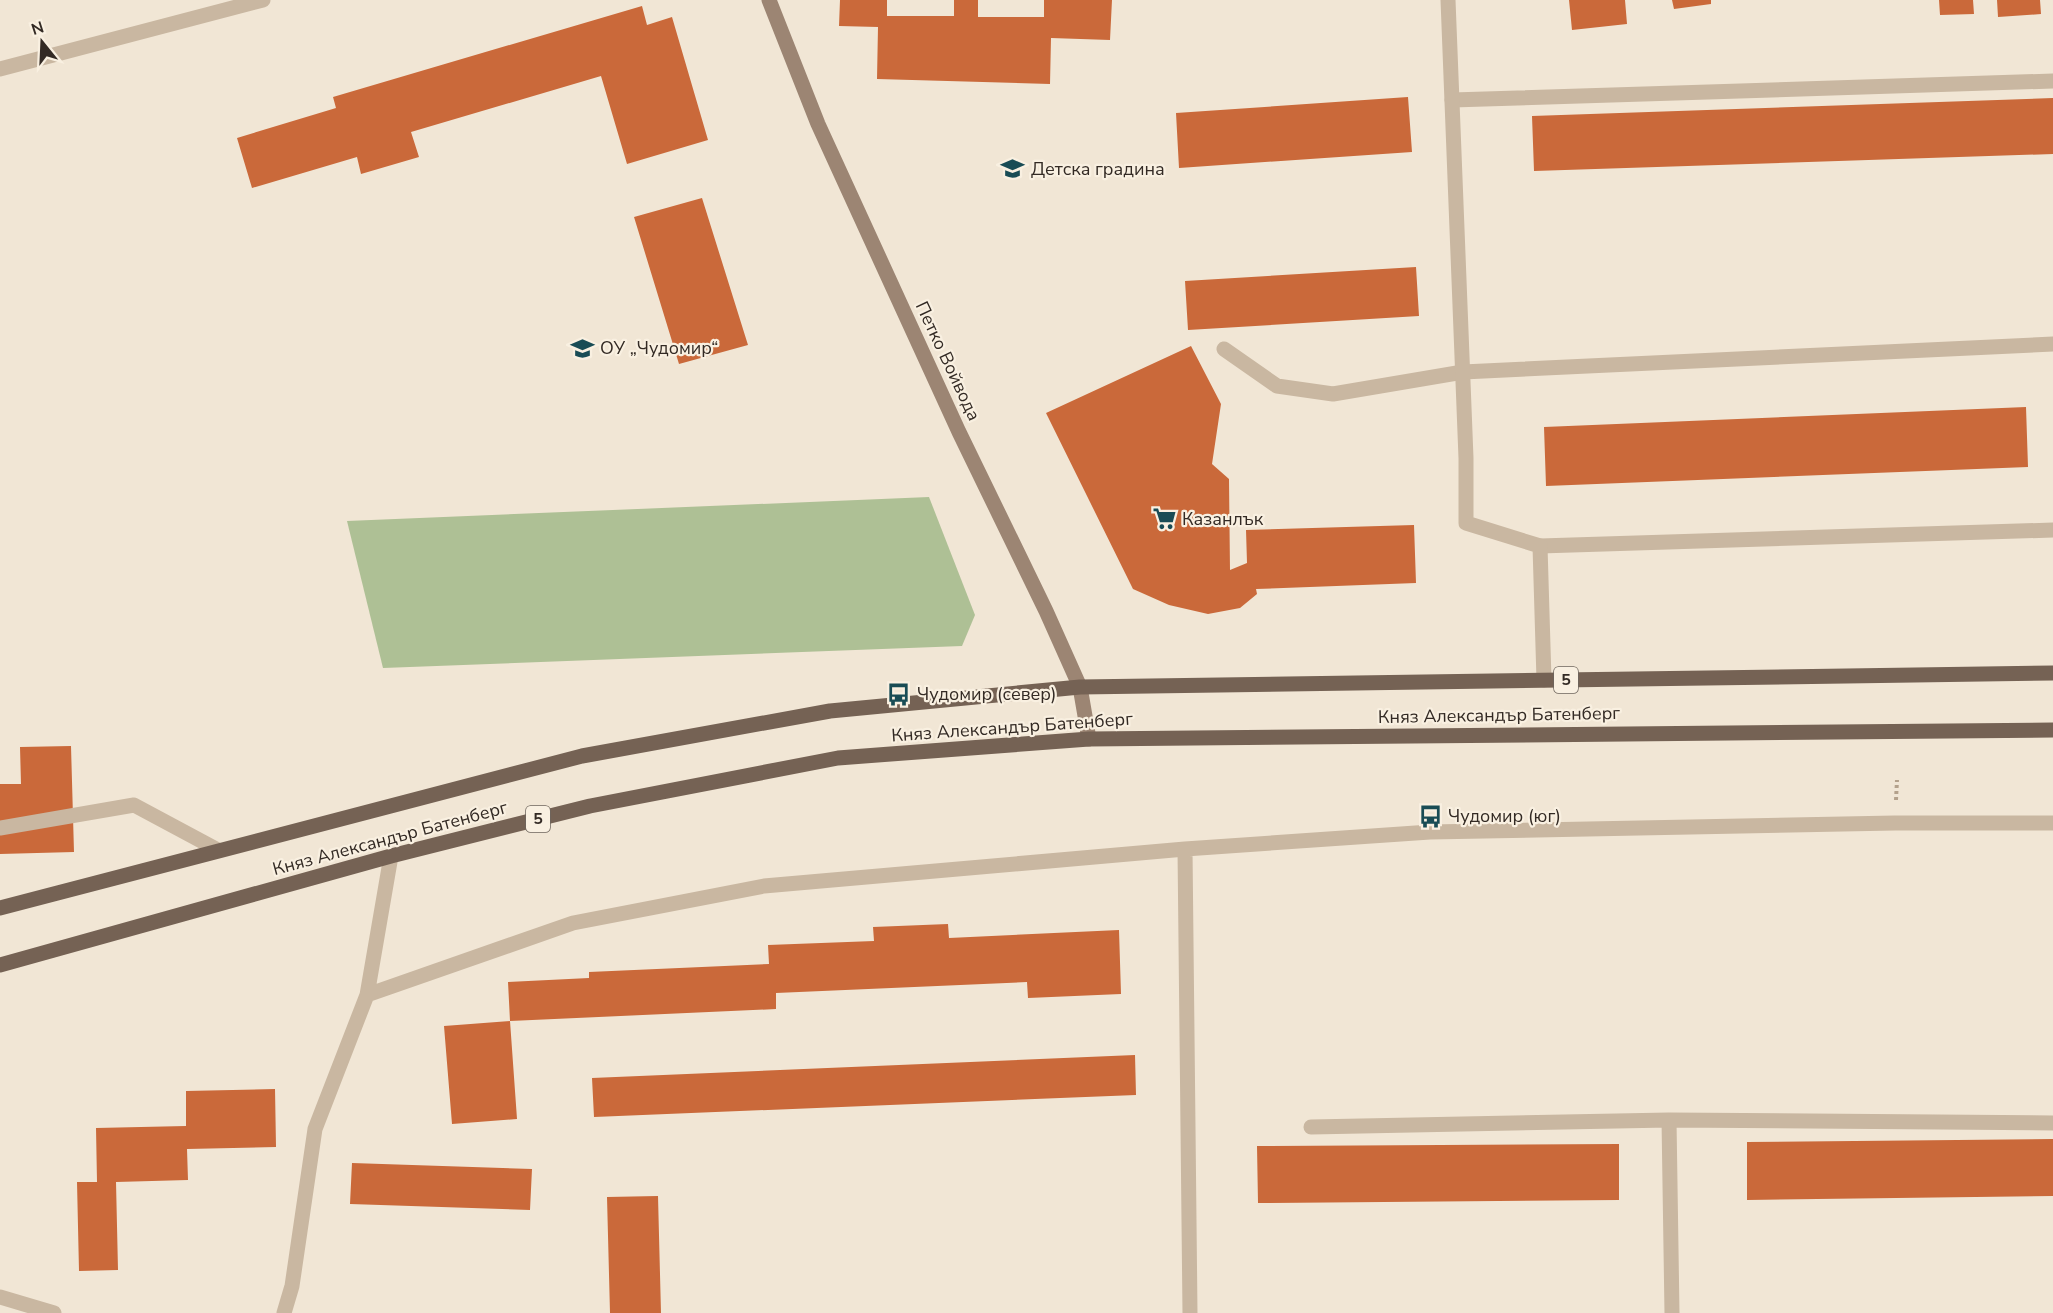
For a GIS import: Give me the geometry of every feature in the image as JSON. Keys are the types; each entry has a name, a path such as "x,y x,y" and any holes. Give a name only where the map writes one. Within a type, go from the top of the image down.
{"main road":[{"name":"Княз Александър Батенберг","path":"0,908 582,756 830,711 1080,687 2053,673"},
{"name":"Княз Александър Батенберг","path":"0,965 391,856 590,806 838,758 1089,739 2053,730"}],"street":[{"path":"0,69 263,0"},
{"name":"Петко Войвода","path":"769,0 833,156 959,432 1046,611 1080,687 1089,739"},
{"path":"1448,0 1466,458 1466,524 1540,546 2053,530"},
{"path":"1452,100 2053,81"},
{"path":"1224,349 1277,386 1333,393 1463,372 2053,344"},
{"path":"1540,546 1544,680"},
{"path":"0,828 134,805 218,850"},
{"path":"367,994 573,923 764,886 1185,849 1430,832 2053,822"},
{"path":"1185,849 1190,1313"},
{"path":"284,1313 292,1286 315,1129 367,994 391,856"},
{"path":"1311,1127 1669,1120 2053,1123"},
{"path":"1669,1120 1672,1313"},
{"path":"0,1297 54,1313"}],"green space":[{"path":"929,497 975,615 962,646 383,668 347,521"}],"building":[{"path":"840,0 887,0 887,16 954,16 954,0 978,0 978,17 1044,17 1044,0 1112,0 1110,40 1051,38 1050,84 877,79 878,27 839,26"},
{"path":"1569,0 1625,0 1627,24 1572,30"},
{"path":"1672,0 1711,0 1711,4 1674,9"},
{"path":"1939,0 1973,0 1974,14 1940,15"},
{"path":"1997,0 2040,0 2041,14 1998,17"},
{"path":"642,6 647,25 672,17 708,140 627,164 601,76 411,132 419,157 361,174 357,157 252,188 237,138 336,108 333,97"},
{"path":"1408,97 1412,152 1179,168 1176,113"},
{"path":"2053,98 2053,154 1534,171 1532,116"},
{"path":"702,198 748,345 679,364 634,217"},
{"path":"1416,267 1419,316 1188,330 1185,281"},
{"name":"Казанлък","path":"1191,346 1221,404 1212,464 1229,479 1230,570 1247,563 1246,530 1414,525 1416,583 1256,589 1257,594 1240,608 1208,614 1169,605 1133,589 1046,413"},
{"path":"2026,407 2028,467 1546,486 1544,427"},
{"path":"71,746 74,852 0,854 0,784 21,784 20,747"},
{"path":"948,924 949,938 1119,930 1121,994 1028,998 1027,982 776,993 776,1009 510,1021 508,982 589,978 589,972 769,964 768,945 874,941 873,927"},
{"path":"510,1021 517,1119 452,1124 444,1026"},
{"path":"1135,1055 1136,1095 594,1117 592,1078"},
{"path":"275,1089 276,1147 187,1149 188,1180 116,1182 118,1270 79,1271 77,1182 97,1182 96,1128 186,1126 186,1091"},
{"path":"2053,1139 2053,1196 1747,1200 1747,1142"},
{"path":"1619,1144 1619,1200 1258,1203 1257,1146"},
{"path":"352,1163 532,1169 530,1210 350,1204"},
{"path":"658,1196 661,1313 610,1313 607,1197"}],"place":[{"name":"Детска градина","path":"1013,169"},
{"name":"ОУ „Чудомир“","path":"582,348"},
{"name":"Казанлък","path":"1164,519"},
{"name":"Чудомир (север)","path":"899,694"},
{"name":"Чудомир (юг)","path":"1430,816"}]}
